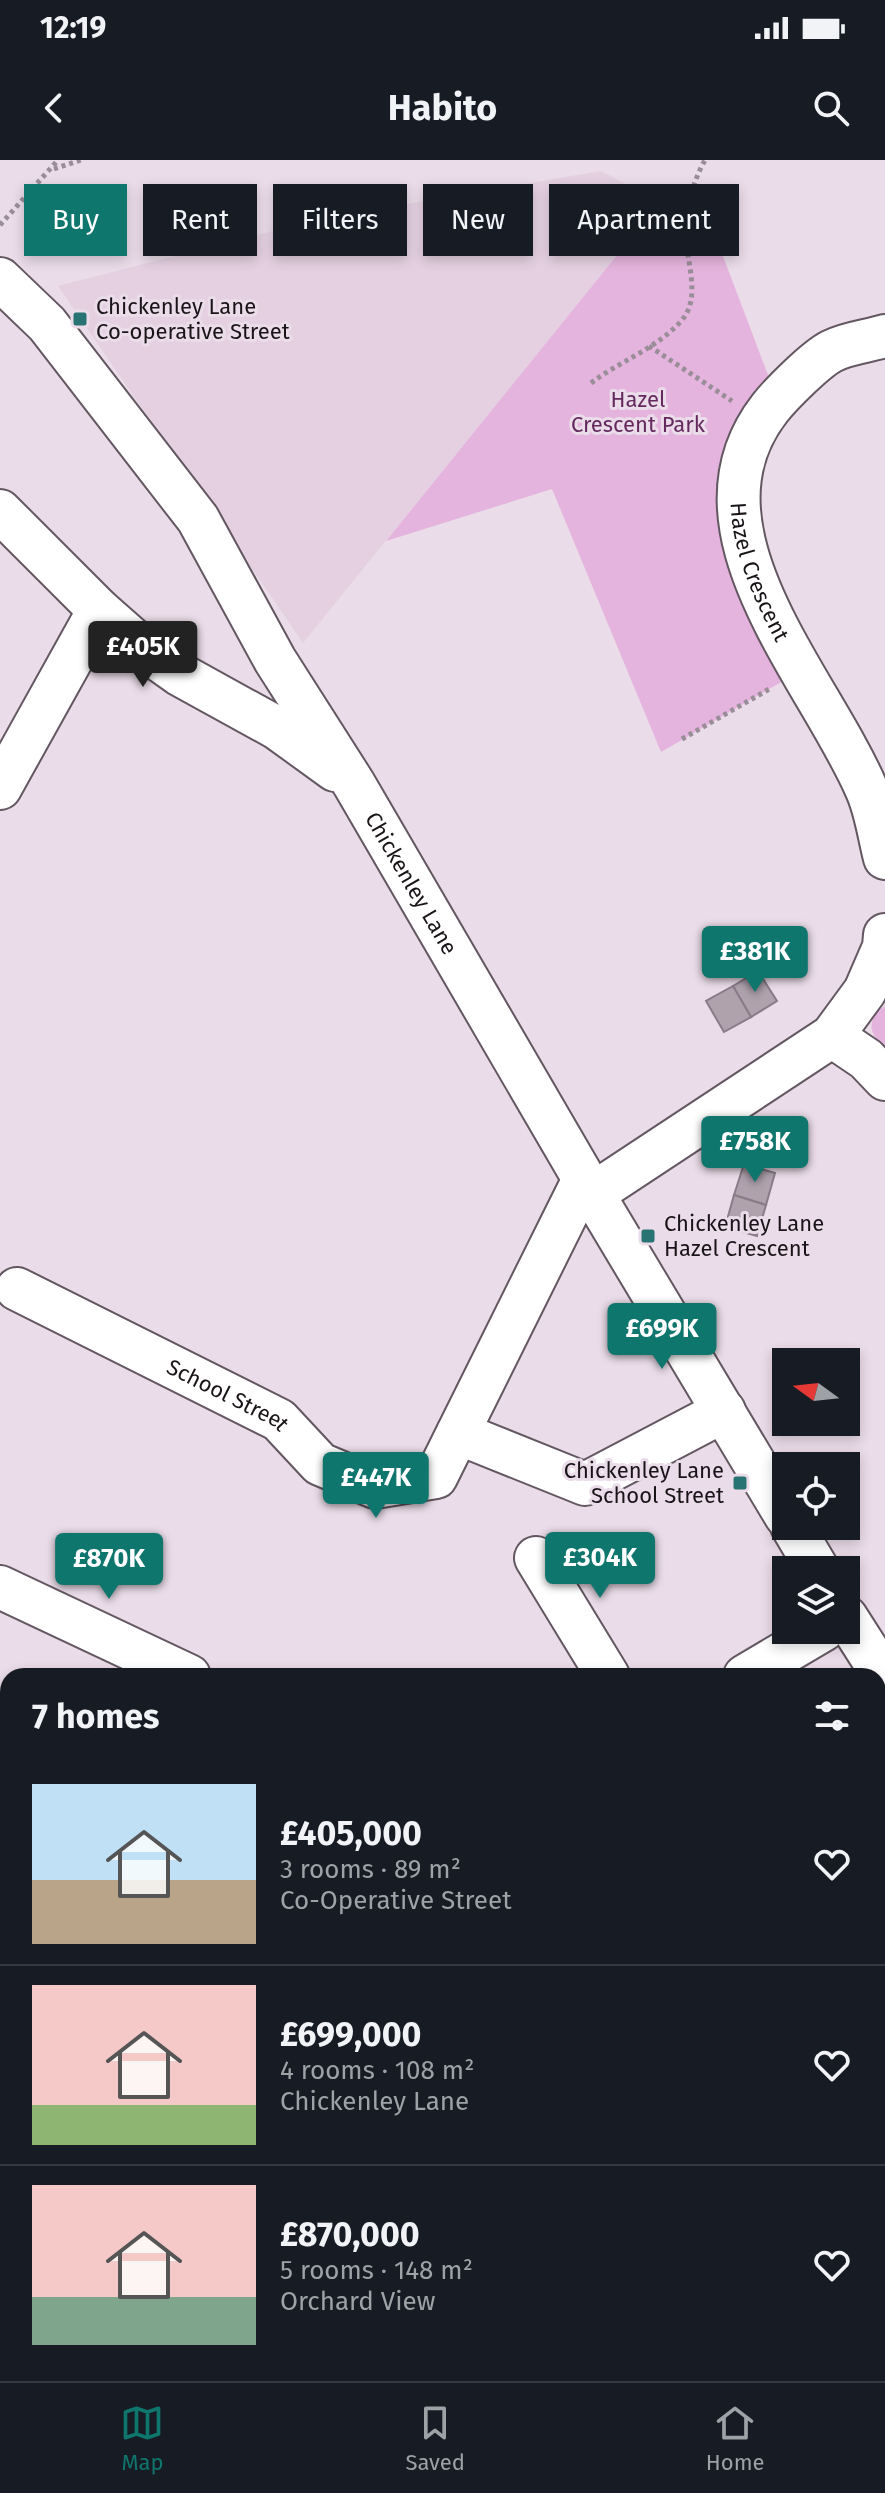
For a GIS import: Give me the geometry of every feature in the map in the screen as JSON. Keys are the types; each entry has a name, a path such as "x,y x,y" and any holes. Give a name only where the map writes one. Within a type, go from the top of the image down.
{"street":[{"name":"Chickenley Lane","path":"0,279 47,324 198,519 275,660 354,784 772,1492"},
{"name":"Hazel Crescent","path":"885,336 832,351 777,399 761,420 740,466 738,502 743,545 757,585 836,726 868,791 885,858"},
{"path":"0,511 99,610 179,674 277,728 354,784"},
{"path":"1,782 99,610"},
{"path":"221,695 275,660"},
{"path":"589,1186 832,1036 865,991 884,948 885,935"},
{"path":"832,1036 866,1059 885,1079"},
{"name":"School Street","path":"17,1289 279,1420 320,1464 375,1487 436,1477 589,1186"},
{"path":"458,1433 585,1484 724,1411"},
{"path":"536,1558 603,1668"},
{"path":"0,1587 172,1668"},
{"path":"860,1639 879,1668"},
{"path":"759,1668 799,1644"}],"path":[{"path":"0,225 58,160"},
{"path":"53,169 81,160"},
{"path":"591,383 649,346 681,321 691,304 686,234 694,179 705,160"},
{"path":"649,346 761,420"},
{"path":"682,739 802,670"}],"shaded area":[{"path":"601,171 626,184 549,184 549,256 616,256 303,643 58,286 175,256 257,256 257,235 273,231 273,256 407,256 407,204 423,201 423,256 533,256 533,184 524,184"}],"green space":[{"name":"Hazel Crescent Park","path":"616,256 723,256 777,399 740,466 802,670 661,752 552,489 386,541"},
{"path":"885,1006 885,1045 875,1036 872,1026 875,1015"}],"building":[{"path":"758,971 777,1001 751,1017 733,986"},
{"path":"733,986 751,1017 724,1032 706,1001"},
{"path":"744,1164 775,1173 766,1205 734,1195"},
{"path":"734,1195 766,1205 757,1236 725,1227"}],"place":[{"name":"Chickenley Lane Co-operative Street","path":"80,319"},
{"name":"Chickenley Lane Hazel Crescent","path":"648,1236"},
{"name":"Chickenley Lane School Street","path":"740,1483"}]}
